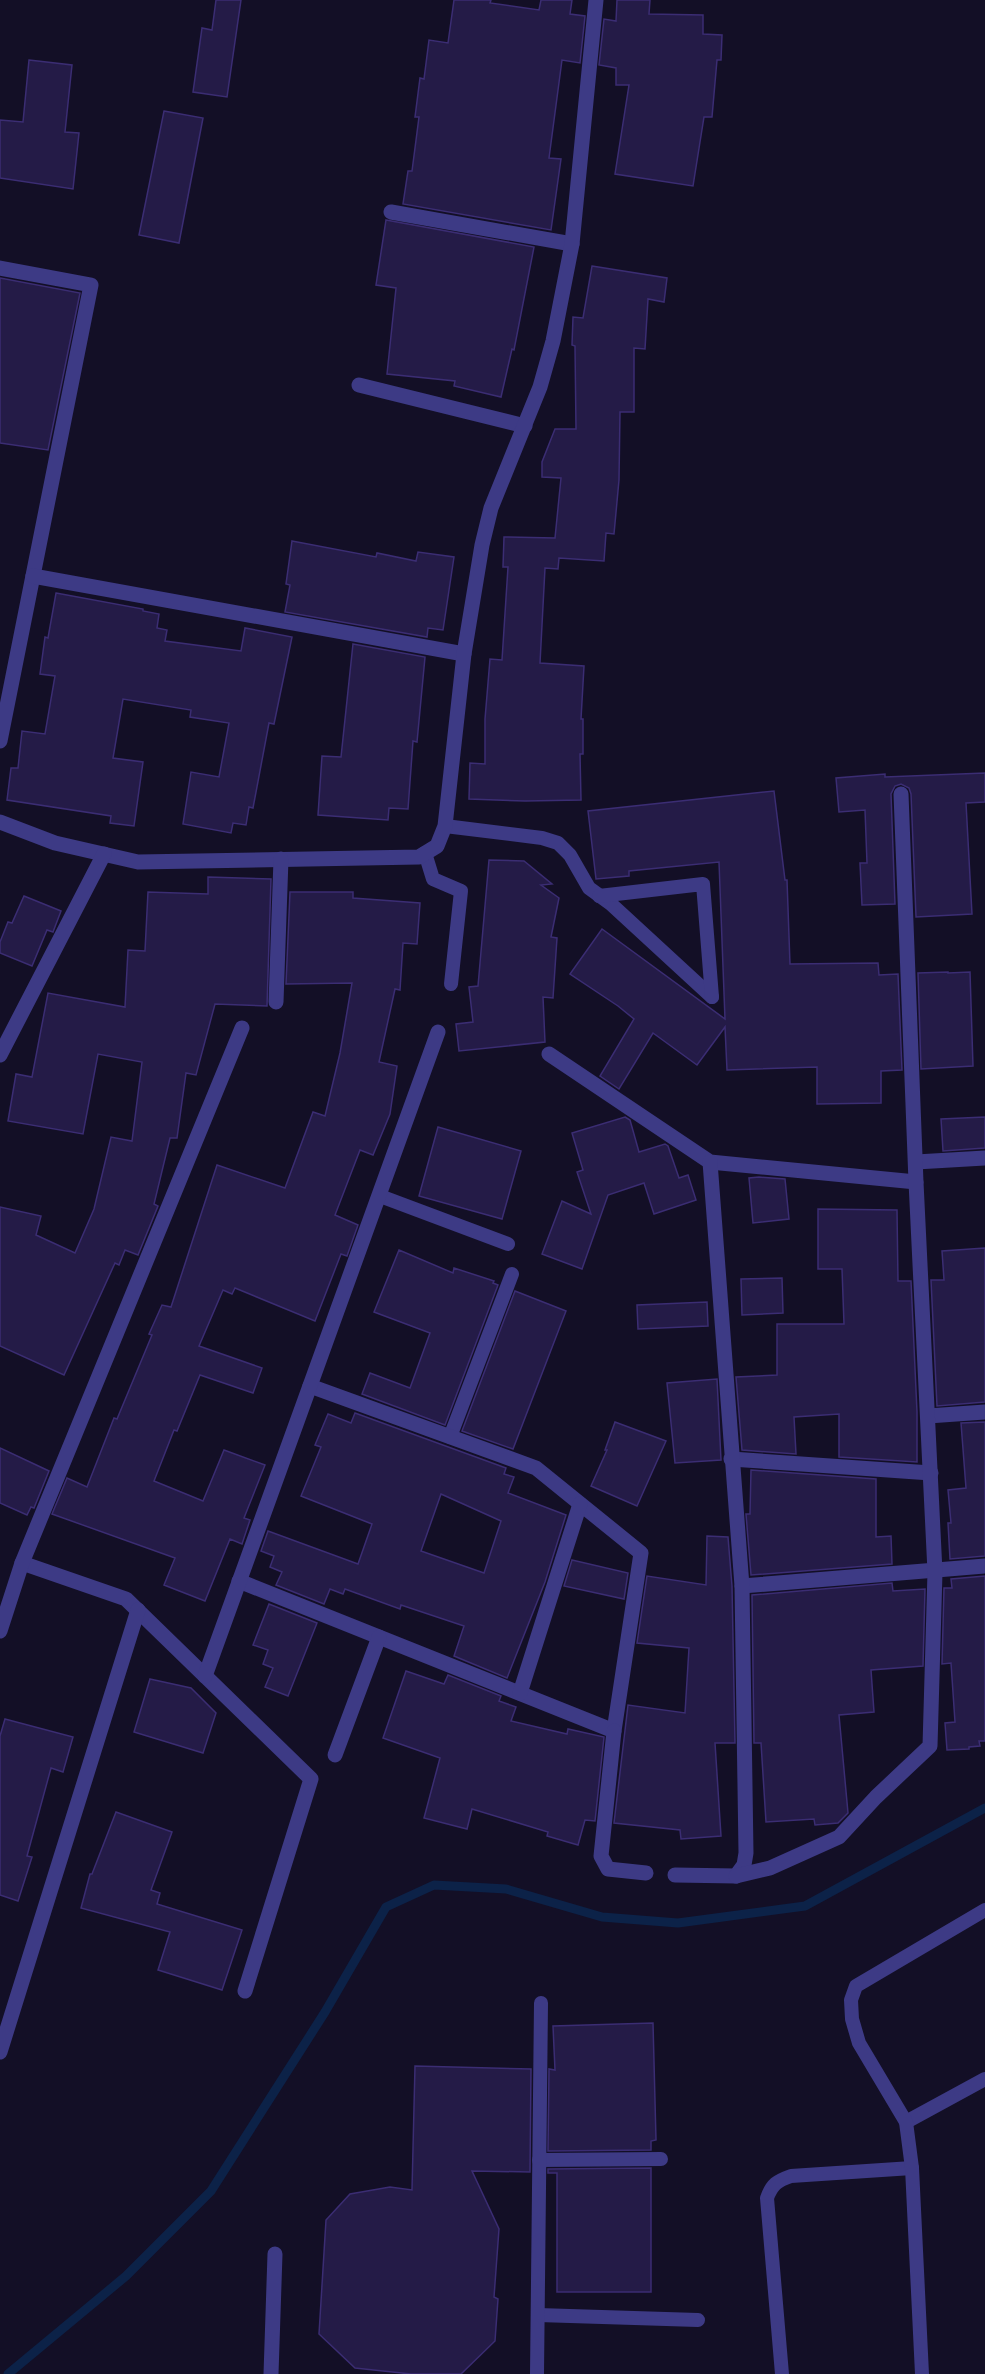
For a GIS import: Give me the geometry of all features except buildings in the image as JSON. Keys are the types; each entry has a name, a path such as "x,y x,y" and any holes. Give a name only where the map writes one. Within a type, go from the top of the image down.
{"street":[{"path":"0,822 55,843 138,862 419,857 437,846 445,826 465,654 482,545 491,508 540,387 553,341 572,244 596,0"},
{"path":"391,212 572,244"},
{"path":"0,268 91,285 0,741"},
{"path":"359,385 525,426"},
{"path":"33,576 465,654"},
{"path":"675,1875 736,1876 770,1868 839,1837 876,1797 930,1746 935,1572 916,1182 901,794"},
{"path":"0,1055 104,854"},
{"path":"276,1002 281,859"},
{"path":"0,1630 22,1563 242,1028"},
{"path":"205,1676 438,1032"},
{"path":"549,1054 710,1162 916,1182"},
{"path":"916,1162 985,1158"},
{"path":"710,1162 742,1586 746,1853 744,1865 736,1876"},
{"path":"310,1386 536,1468 641,1553 614,1731 601,1856 608,1869 646,1873"},
{"path":"928,1416 985,1412"},
{"path":"731,1459 931,1473"},
{"path":"520,1693 580,1504"},
{"path":"22,1563 126,1599 311,1779 245,1991"},
{"path":"742,1586 935,1572 985,1566"},
{"path":"239,1581 614,1731"},
{"path":"0,2052 138,1610"},
{"path":"335,1755 379,1637"},
{"path":"271,2374 275,2254"}],"lane":[{"path":"445,826 542,838 558,843 570,855 589,888 599,896 611,904 712,997 703,884 599,896"},
{"path":"425,853 433,879 461,891 451,984"},
{"path":"380,1196 508,1244"},
{"path":"450,1437 512,1274"},
{"path":"922,2374 912,2168 906,2122 859,2043 852,2019 851,2000 856,1986 985,1910"},
{"path":"537,2374 541,2003"},
{"path":"906,2122 985,2079"},
{"path":"539,2160 661,2159"},
{"path":"782,2374 767,2198 771,2187 777,2181 791,2176 912,2168"},
{"path":"538,2315 698,2320"}],"waterway":[{"path":"8,2374 126,2276 211,2191 325,2012 386,1907 434,1885 506,1889 602,1917 678,1923 805,1906 985,1808"}]}
